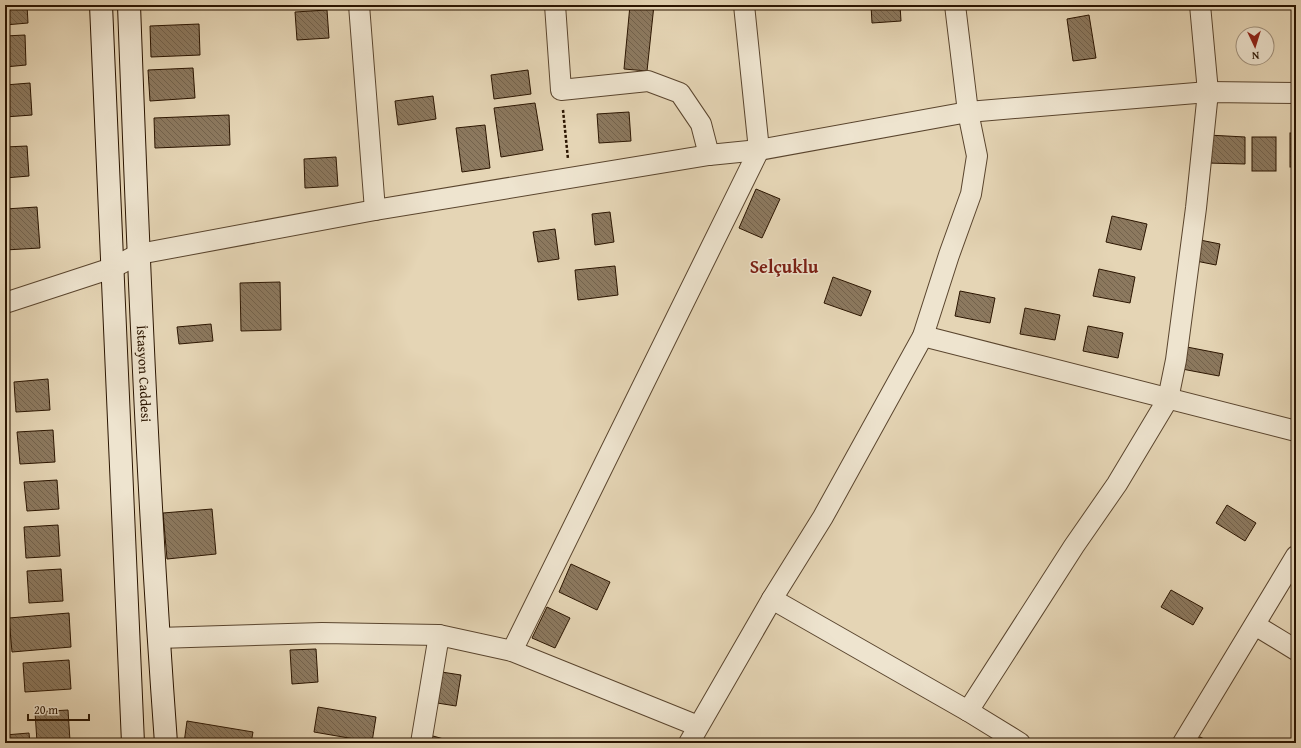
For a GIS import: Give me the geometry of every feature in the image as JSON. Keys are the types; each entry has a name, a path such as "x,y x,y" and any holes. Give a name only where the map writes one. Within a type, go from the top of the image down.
{"main road":[{"path":"101,5 133,743"},
{"name":"İstasyon Caddesi","path":"128,5 158,638 166,743"}],"street":[{"path":"359,5 375,210"},
{"path":"555,5 561,90 648,81 680,93 701,124 709,155"},
{"path":"512,651 759,150 744,5"},
{"path":"689,743 772,599 823,518 923,336 949,255 971,194 977,156 968,112 955,5"},
{"path":"968,711 1074,546 1117,484 1168,398 1176,360 1196,208 1208,92 1200,5"},
{"path":"5,303 112,268 139,254 375,210 709,155 759,150 968,112 1208,92 1296,93"},
{"path":"923,336 1099,379 1296,431"},
{"path":"1183,743 1296,556"},
{"path":"772,599 968,711 1020,743"},
{"path":"1255,625 1296,650"},
{"path":"158,638 322,632 439,635 512,651 698,726"},
{"path":"421,743 439,635"}],"path":[{"path":"561,90 570,177"}],"building":[{"path":"5,5 27,5 28,23 5,25"},
{"path":"630,5 654,5 647,71 624,69"},
{"path":"871,5 900,5 901,21 872,23"},
{"path":"327,10 329,38 297,40 295,12"},
{"path":"1089,15 1096,58 1073,61 1067,19"},
{"path":"199,24 200,55 151,57 150,26"},
{"path":"25,35 26,65 5,67 5,36"},
{"path":"193,68 195,98 150,101 148,70"},
{"path":"528,70 531,94 494,99 491,75"},
{"path":"30,83 32,115 5,117 5,85"},
{"path":"433,96 436,119 398,125 395,101"},
{"path":"535,103 543,150 501,157 494,108"},
{"path":"629,112 631,141 599,143 597,114"},
{"path":"229,115 230,145 155,148 154,118"},
{"path":"485,125 490,168 462,172 456,128"},
{"path":"1290,133 1296,133 1296,167 1290,167"},
{"path":"1208,135 1245,137 1245,164 1207,163"},
{"path":"1252,137 1276,137 1276,171 1252,171"},
{"path":"27,146 29,176 5,178 5,147"},
{"path":"336,157 338,186 305,188 304,159"},
{"path":"756,189 780,199 762,238 739,228"},
{"path":"37,207 40,248 5,250 5,209"},
{"path":"610,212 614,242 595,245 592,214"},
{"path":"1112,216 1147,224 1141,250 1106,242"},
{"path":"555,229 559,259 538,262 533,232"},
{"path":"1195,239 1220,244 1216,265 1191,260"},
{"path":"615,266 618,295 578,300 575,270"},
{"path":"1099,269 1135,277 1130,303 1093,296"},
{"path":"833,277 871,291 861,316 824,303"},
{"path":"280,282 281,330 241,331 240,283"},
{"path":"960,291 995,298 990,323 955,316"},
{"path":"1025,308 1060,315 1055,340 1020,334"},
{"path":"211,324 213,341 179,344 177,327"},
{"path":"1088,326 1123,333 1118,358 1083,351"},
{"path":"1187,347 1223,354 1219,376 1182,369"},
{"path":"48,379 50,410 16,412 14,382"},
{"path":"53,430 55,462 20,464 17,432"},
{"path":"57,480 59,509 27,511 24,482"},
{"path":"1227,505 1256,523 1245,541 1216,523"},
{"path":"212,509 216,554 167,559 163,513"},
{"path":"58,525 60,556 26,558 24,527"},
{"path":"571,564 610,582 597,610 559,592"},
{"path":"61,569 63,601 29,603 27,571"},
{"path":"1171,590 1203,608 1193,625 1161,607"},
{"path":"547,607 570,618 555,648 532,638"},
{"path":"69,613 71,647 12,652 9,618"},
{"path":"316,649 318,682 292,684 290,650"},
{"path":"69,660 71,689 25,692 23,663"},
{"path":"435,671 461,675 456,706 431,702"},
{"path":"318,707 376,717 372,742 314,732"},
{"path":"68,710 70,741 37,742 35,712"},
{"path":"187,721 253,732 251,743 184,743"},
{"path":"29,733 30,743 5,743 5,735"},
{"path":"433,736 458,743 430,743"},
{"path":"1200,737 1213,743 1197,743"}],"district":[{"name":"Selçuklu","path":"784,266"}]}
